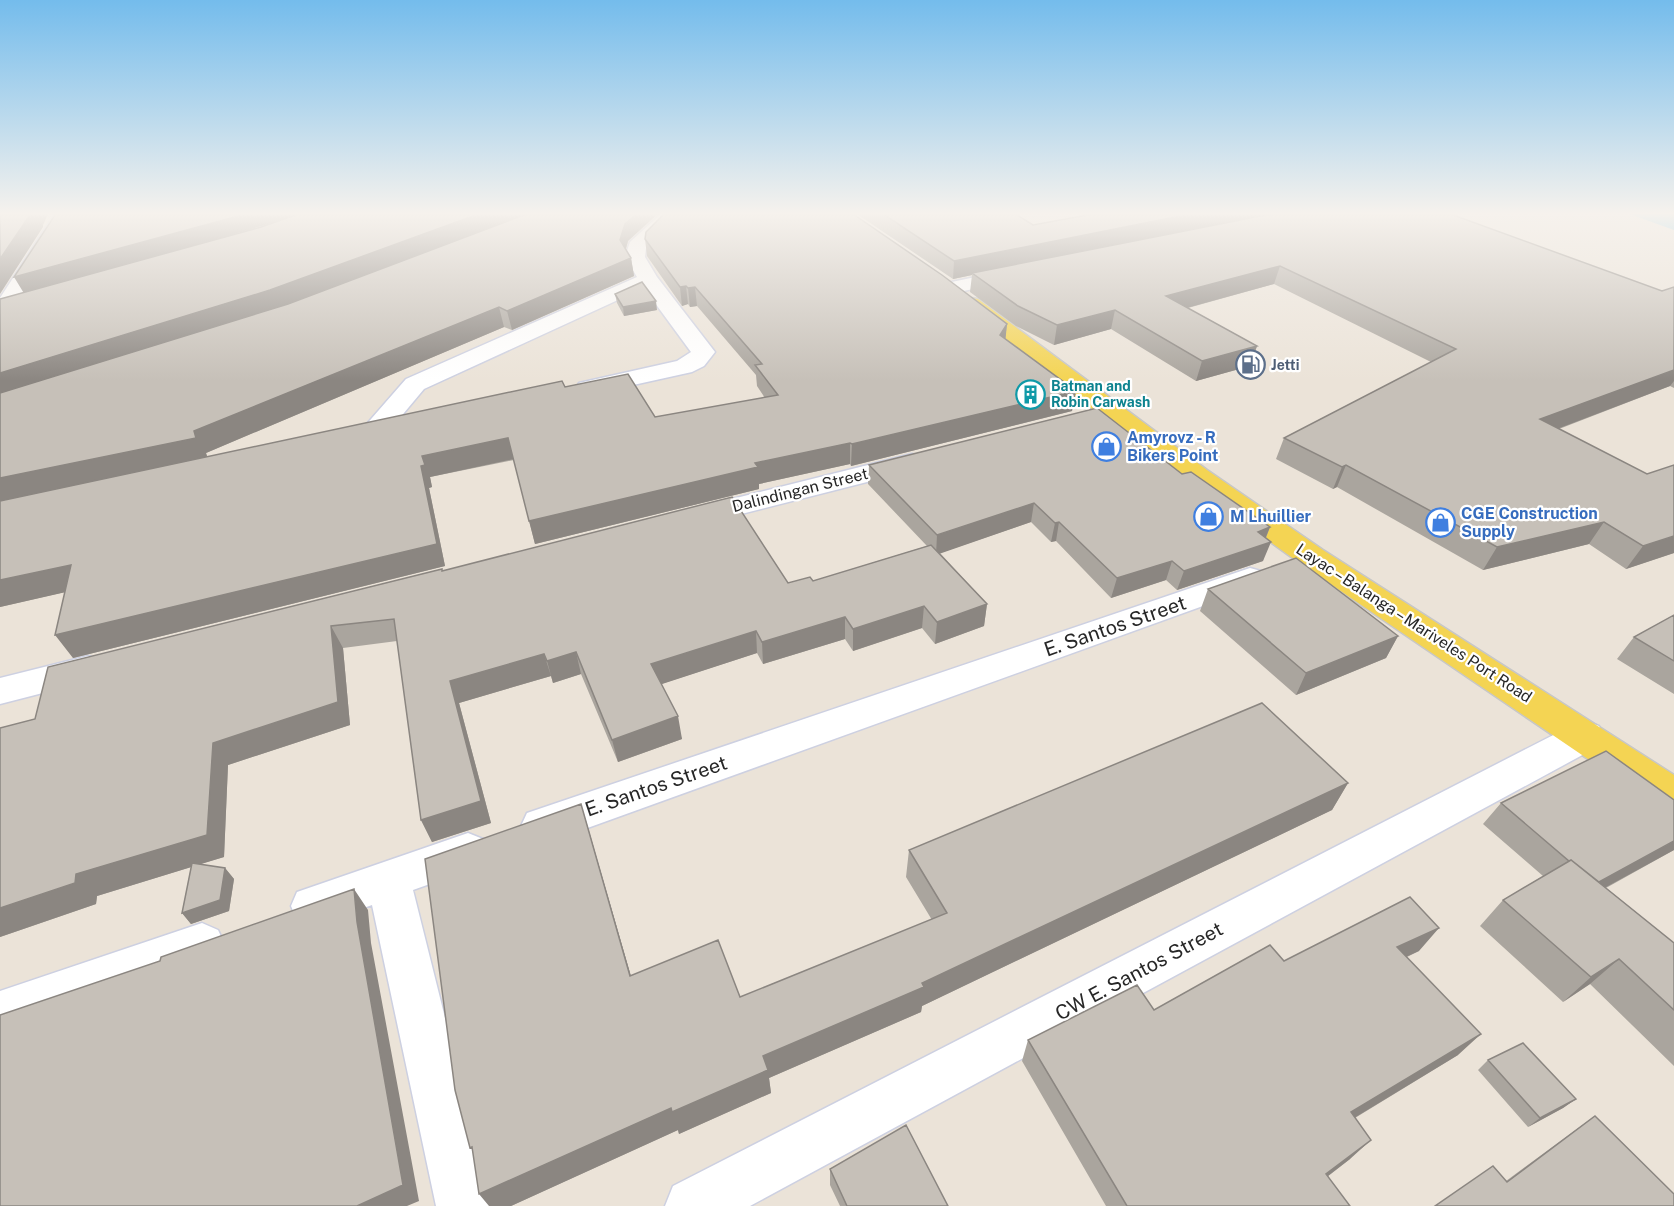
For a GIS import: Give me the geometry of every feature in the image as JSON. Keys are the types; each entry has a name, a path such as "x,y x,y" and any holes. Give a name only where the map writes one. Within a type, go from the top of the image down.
{"main road":[{"name":"Layac – Balanga – Mariveles Port Road","path":"940,282 1112,412 1312,556 1674,796"}],"street":[{"path":"1,312 32,268"},
{"path":"560,394 684,367 696,361 703,352 642,268"},
{"path":"940,282 1028,272"},
{"path":"409,425 362,435 415,384 648,279"},
{"path":"1,312 24,304"},
{"path":"1077,421 1112,412"},
{"name":"Dalindingan Street","path":"672,523 938,456"},
{"name":"E. Santos Street","path":"278,918 1312,556"},
{"path":"0,691 116,662"},
{"name":"CW E. Santos Street","path":"693,1206 1585,736"},
{"path":"388,879 464,1206"},
{"path":"0,1016 233,934"}],"building":[{"path":"20,268 46,268 14,277"},
{"path":"111,268 330,268 270,290 0,373 0,299"},
{"path":"383,268 607,268 507,311 499,307 194,431 196,438 0,478 0,393 288,304"},
{"path":"666,268 932,268 1007,324 1000,335 1076,391 852,444 755,463 758,467 529,521 508,438 422,456 425,465 421,466 437,544 55,635 71,565 0,580 0,501 562,381 565,387 628,374 655,417 778,395 755,365 762,364 695,287 680,287"},
{"path":"996,268 1271,268 1166,296 1257,346 1202,361 1115,310 1057,325 1018,306 972,273"},
{"path":"1285,268 1600,268 1662,291 1674,287 1674,370 1540,419 1647,474 1674,465 1674,536 1643,546 1604,522 1497,547 1346,465 1342,467 1284,438 1456,349"},
{"path":"642,282 656,301 623,307 615,294"},
{"path":"1097,408 1182,474 1191,472 1270,527 1258,532 1271,542 1184,571 1172,561 1117,578 1059,522 1055,523 1034,503 937,535 869,465"},
{"path":"732,497 788,583 810,577 813,581 931,545 987,604 937,622 924,606 853,629 845,617 762,642 756,631 651,664 678,716 612,740 576,652 547,661 544,654 450,681 481,801 421,820 394,619 331,626 338,702 213,743 207,835 76,874 75,883 0,908 0,728 35,719 48,667 442,569 442,571"},
{"path":"1296,558 1398,636 1306,673 1208,589"},
{"path":"1674,615 1674,661 1634,637"},
{"path":"1262,703 1348,783 922,983 924,987 763,1056 768,1070 672,1112 671,1108 479,1194 472,1147 470,1148 455,1090 425,859 581,804 630,976 718,940 740,997 947,913 909,850"},
{"path":"1606,751 1674,800 1674,841 1599,882 1571,860 1569,861 1501,803"},
{"path":"1571,860 1674,943 1674,1010 1619,959 1591,977 1503,900"},
{"path":"192,863 225,868 220,900 182,913"},
{"path":"354,889 357,922 403,1185 357,1206 0,1206 0,1015 160,961 161,957"},
{"path":"1410,897 1439,928 1397,947 1481,1034 1351,1112 1371,1140 1326,1174 1350,1206 1127,1206 1028,1040 1137,985 1154,1010 1270,945 1284,961"},
{"path":"1523,1043 1576,1099 1540,1118 1488,1060"},
{"path":"1595,1116 1674,1194 1674,1206 1435,1206 1493,1166 1507,1182"},
{"path":"906,1125 948,1206 847,1206 830,1169"}],"place":[{"name":"Jetti","path":"1250,365"},
{"name":"Batman and Robin Carwash","path":"1030,394"},
{"name":"Amyrovz - R Bikers Point","path":"1106,446"},
{"name":"M Lhuillier","path":"1209,516"},
{"name":"CGE Construction Supply","path":"1440,522"}]}
